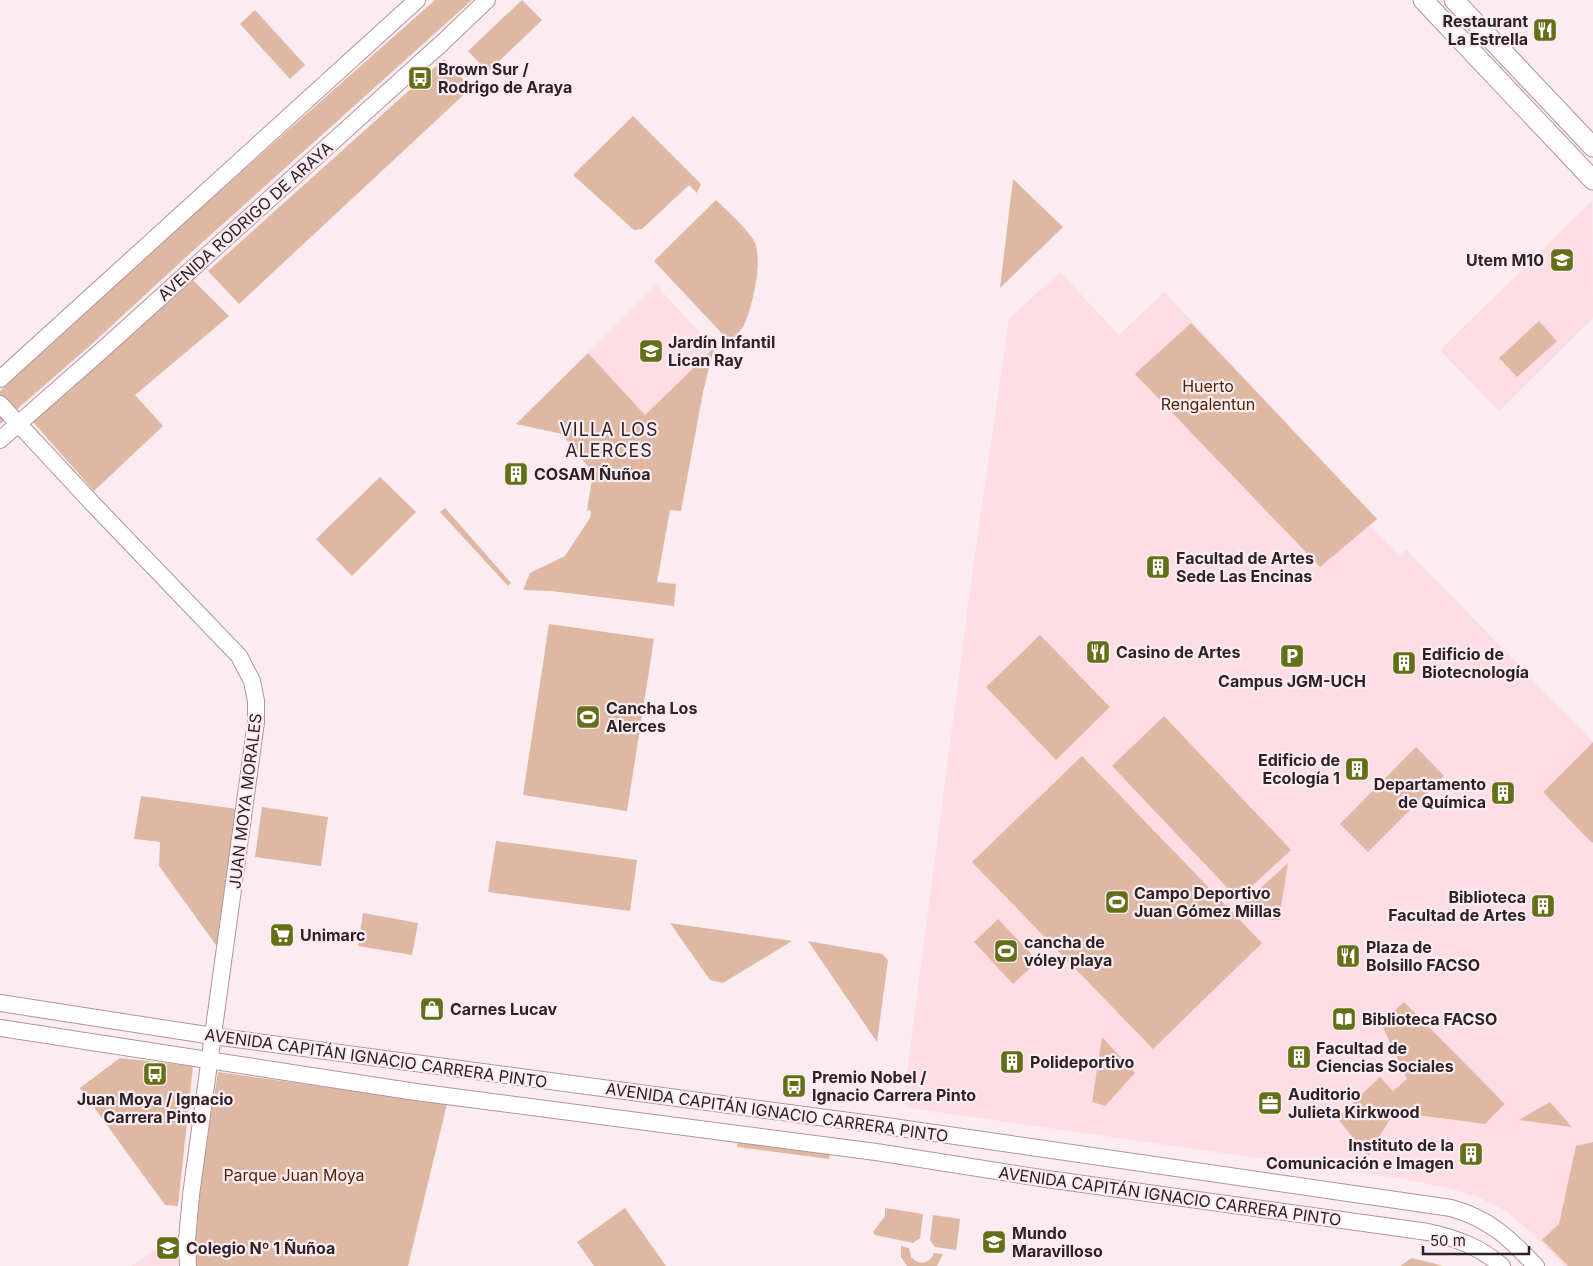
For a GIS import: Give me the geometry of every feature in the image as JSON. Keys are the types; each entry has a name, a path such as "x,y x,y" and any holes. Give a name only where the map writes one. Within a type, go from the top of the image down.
{"main road":[{"path":"1423,0 1593,180"},
{"path":"1454,0 1593,147"}],"street":[{"path":"0,379 417,0"},
{"name":"AVENIDA RODRIGO DE ARAYA","path":"0,440 19,425 435,50 487,0"},
{"name":"JUAN MOYA MORALES","path":"0,404 233,650 244,663 252,681 256,706 254,736 189,1210 188,1266"},
{"name":"AVENIDA CAPITÁN IGNACIO CARRERA PINTO","path":"0,1004 213,1036 729,1105 1451,1208 1480,1219 1499,1230 1536,1266"},
{"name":"AVENIDA CAPITÁN IGNACIO CARRERA PINTO","path":"0,1028 416,1092 725,1132 1449,1236 1480,1249 1502,1266"},
{"path":"416,1092 422,1064"},
{"path":"725,1132 729,1105"},
{"path":"1296,1214 1300,1186"}],"shaded area":[{"name":"Utem M10","path":"1592,201 1593,318 1499,411 1440,350"},
{"path":"1060,272 1119,335 1164,292 1377,519 1370,526 1399,556 1406,549 1593,742 1593,1266 1564,1266 1533,1234 1506,1211 1478,1197 1444,1187 1398,1178 910,1108 903,1102 975,553 1009,319"},
{"name":"Jardín Infantil Lican Ray","path":"656,285 714,348 645,415 588,353"},
{"name":"Colegio Nº 1 Ñuñoa","path":"179,1234 179,1266 131,1266"}],"green space":[{"path":"435,0 472,0 93,343 0,424 0,391 162,242"},
{"path":"522,0 542,20 488,72 468,51"},
{"path":"255,10 305,65 290,79 240,24"},
{"path":"444,59 471,88 239,304 208,271"},
{"path":"633,116 701,184 697,193 689,185 642,229 634,230 573,175"},
{"path":"1013,179 1063,227 1000,288"},
{"path":"716,200 752,238 755,243 758,261 750,309 743,327 730,342 654,261"},
{"path":"193,280 229,316 135,395 163,426 94,491 33,422"},
{"path":"1539,321 1557,341 1517,377 1499,358"},
{"name":"Huerto Rengalentun","path":"1191,323 1377,519 1320,567 1135,374"},
{"path":"714,348 703,392 681,511 670,510 657,582 676,584 674,606 551,591 523,590 530,573 565,556 590,518 591,511 587,510 593,473 562,434 516,424 588,353 645,415"},
{"path":"380,477 416,512 352,576 316,539"},
{"path":"445,508 511,583 508,586 440,512"},
{"name":"Cancha Los Alerces","path":"549,624 654,639 627,811 523,795"},
{"path":"1040,635 1110,707 1056,760 986,687"},
{"path":"1164,716 1291,850 1238,899 1112,766"},
{"path":"1593,742 1593,842 1592,843 1543,792"},
{"path":"1416,747 1444,776 1368,852 1340,824"},
{"name":"Campo Deportivo Juan Gómez Millas","path":"1082,756 1262,943 1153,1049 972,862"},
{"path":"141,796 237,809 218,948 159,866 160,842 134,839"},
{"path":"262,807 328,817 321,866 255,857"},
{"path":"496,841 637,860 630,911 488,892"},
{"path":"1288,863 1279,920 1260,916 1243,904"},
{"path":"363,913 418,923 412,955 358,946"},
{"name":"cancha de vóley playa","path":"998,919 1038,961 1013,984 974,942"},
{"path":"670,923 792,941 723,983 710,980"},
{"path":"808,941 882,954 888,960 877,1042"},
{"path":"1404,1002 1505,1104 1485,1124 1394,1112 1368,1156 1337,1118 1380,1077 1393,1091 1407,1079 1381,1023"},
{"path":"1102,1037 1135,1073 1105,1106 1092,1102"},
{"path":"120,1058 193,1066 178,1206 165,1205 80,1088"},
{"name":"Parque Juan Moya","path":"218,1072 447,1104 408,1266 196,1266 193,1224"},
{"path":"1550,1102 1572,1127 1519,1120"},
{"path":"738,1138 831,1149 829,1159 737,1147"},
{"path":"1593,1142 1593,1266 1568,1266 1542,1240 1559,1224 1576,1146"},
{"path":"625,1208 666,1266 594,1266 577,1242"},
{"path":"885,1208 923,1214 920,1238 913,1243 875,1235 873,1232 885,1216"},
{"path":"933,1215 960,1219 956,1250 935,1247 930,1240"},
{"path":"901,1246 909,1248 911,1257 921,1263 930,1260 934,1253 943,1254 937,1266 907,1266 901,1257"},
{"path":"1412,1258 1444,1266 1400,1266"}],"place":[{"name":"Restaurant La Estrella","path":"1545,30"},
{"name":"Brown Sur / Rodrigo de Araya","path":"420,78"},
{"name":"Utem M10","path":"1562,260"},
{"name":"Jardín Infantil Lican Ray","path":"651,351"},
{"name":"COSAM Ñuñoa","path":"516,474"},
{"name":"Facultad de Artes Sede Las Encinas","path":"1158,567"},
{"name":"Casino de Artes","path":"1098,652"},
{"name":"Campus JGM-UCH","path":"1292,656"},
{"name":"Edificio de Biotecnología","path":"1404,663"},
{"name":"Cancha Los Alerces","path":"588,717"},
{"name":"Edificio de Ecología 1","path":"1357,769"},
{"name":"Departamento de Química","path":"1503,793"},
{"name":"Campo Deportivo Juan Gómez Millas","path":"1117,902"},
{"name":"Biblioteca Facultad de Artes","path":"1543,906"},
{"name":"Unimarc","path":"282,935"},
{"name":"cancha de vóley playa","path":"1006,951"},
{"name":"Plaza de Bolsillo FACSO","path":"1348,956"},
{"name":"Carnes Lucav","path":"432,1009"},
{"name":"Biblioteca FACSO","path":"1344,1019"},
{"name":"Facultad de Ciencias Sociales","path":"1299,1057"},
{"name":"Polideportivo","path":"1012,1062"},
{"name":"Juan Moya / Ignacio Carrera Pinto","path":"155,1074"},
{"name":"Premio Nobel / Ignacio Carrera Pinto","path":"794,1086"},
{"name":"Auditorio Julieta Kirkwood","path":"1270,1103"},
{"name":"Instituto de la Comunicación e Imagen","path":"1471,1154"},
{"name":"Mundo Maravilloso","path":"994,1242"},
{"name":"Colegio Nº 1 Ñuñoa","path":"168,1248"}],"district":[{"name":"VILLA LOS ALERCES","path":"609,440"}]}
